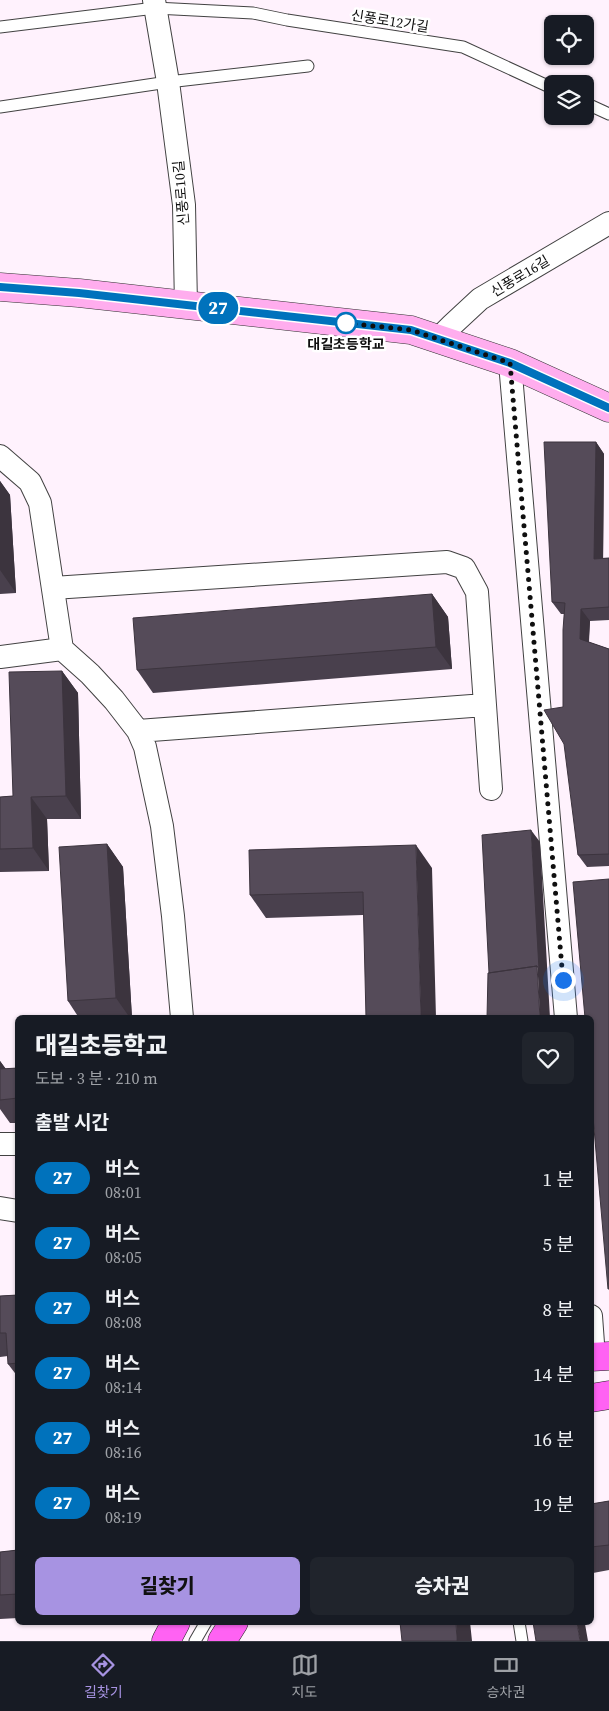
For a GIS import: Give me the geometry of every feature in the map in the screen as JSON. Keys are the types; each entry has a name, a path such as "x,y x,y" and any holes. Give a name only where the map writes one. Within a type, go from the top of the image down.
{"main road":[{"path":"0,287 79,293 411,330 510,363 609,408"},
{"path":"594,1398 609,1395"},
{"path":"166,1641 174,1625"},
{"path":"222,1641 232,1625"}],"street":[{"name":"신풍로10길","path":"154,4 168,82 184,205 186,305"},
{"name":"신풍로16길","path":"438,339 480,299 609,223"},
{"path":"510,363 566,1015"},
{"path":"0,456 30,482 40,503 62,649 90,674 114,700 138,731 145,747 162,826 173,916 182,1015"},
{"path":"53,588 447,562 464,568 477,592 491,789"},
{"path":"0,657 62,649"},
{"path":"138,731 485,705"},
{"path":"0,1144 15,1144"},
{"path":"0,1208 15,1210"},
{"path":"594,1334 598,1357"}],"lane":[{"path":"0,27 154,4"},
{"name":"신풍로12가길","path":"154,4 253,13 462,47 544,84"},
{"path":"0,107 168,82 308,66"},
{"path":"594,107 609,114"},
{"path":"195,1641 204,1625"},
{"path":"519,1625 522,1641"}],"building":[{"path":"544,442 596,442 594,559 609,558 609,607 581,609 580,639 609,649 609,854 578,855 564,744 544,710 563,707 565,603 552,602"},
{"path":"432,594 436,647 137,670 133,618"},
{"path":"62,671 66,796 31,797 33,848 0,849 0,797 13,796 9,672"},
{"path":"531,830 539,969 537,966 489,973 482,835"},
{"path":"107,844 116,998 68,1001 59,847"},
{"path":"416,845 421,1015 366,1015 363,892 250,895 249,850"},
{"path":"609,879 609,1289 594,1128 594,1015 585,1015 573,882"},
{"path":"537,966 540,1015 487,1015 488,973"},
{"path":"15,1068 15,1098 0,1100 0,1069"},
{"path":"15,1295 15,1363 8,1364 6,1333 0,1333 0,1296"},
{"path":"609,1501 609,1545 594,1547 594,1504"},
{"path":"15,1550 15,1594 0,1595 0,1552"},
{"path":"400,1625 456,1625 457,1641 402,1641"},
{"path":"533,1625 577,1625 580,1641 536,1641"}],"bus line":[{"name":"27","path":"0,287 79,293 411,330 510,363 609,408"}],"place":[{"name":"대길초등학교","path":"346,323"}],"route":[{"path":"346,323 411,330 510,363 563,980"}]}
